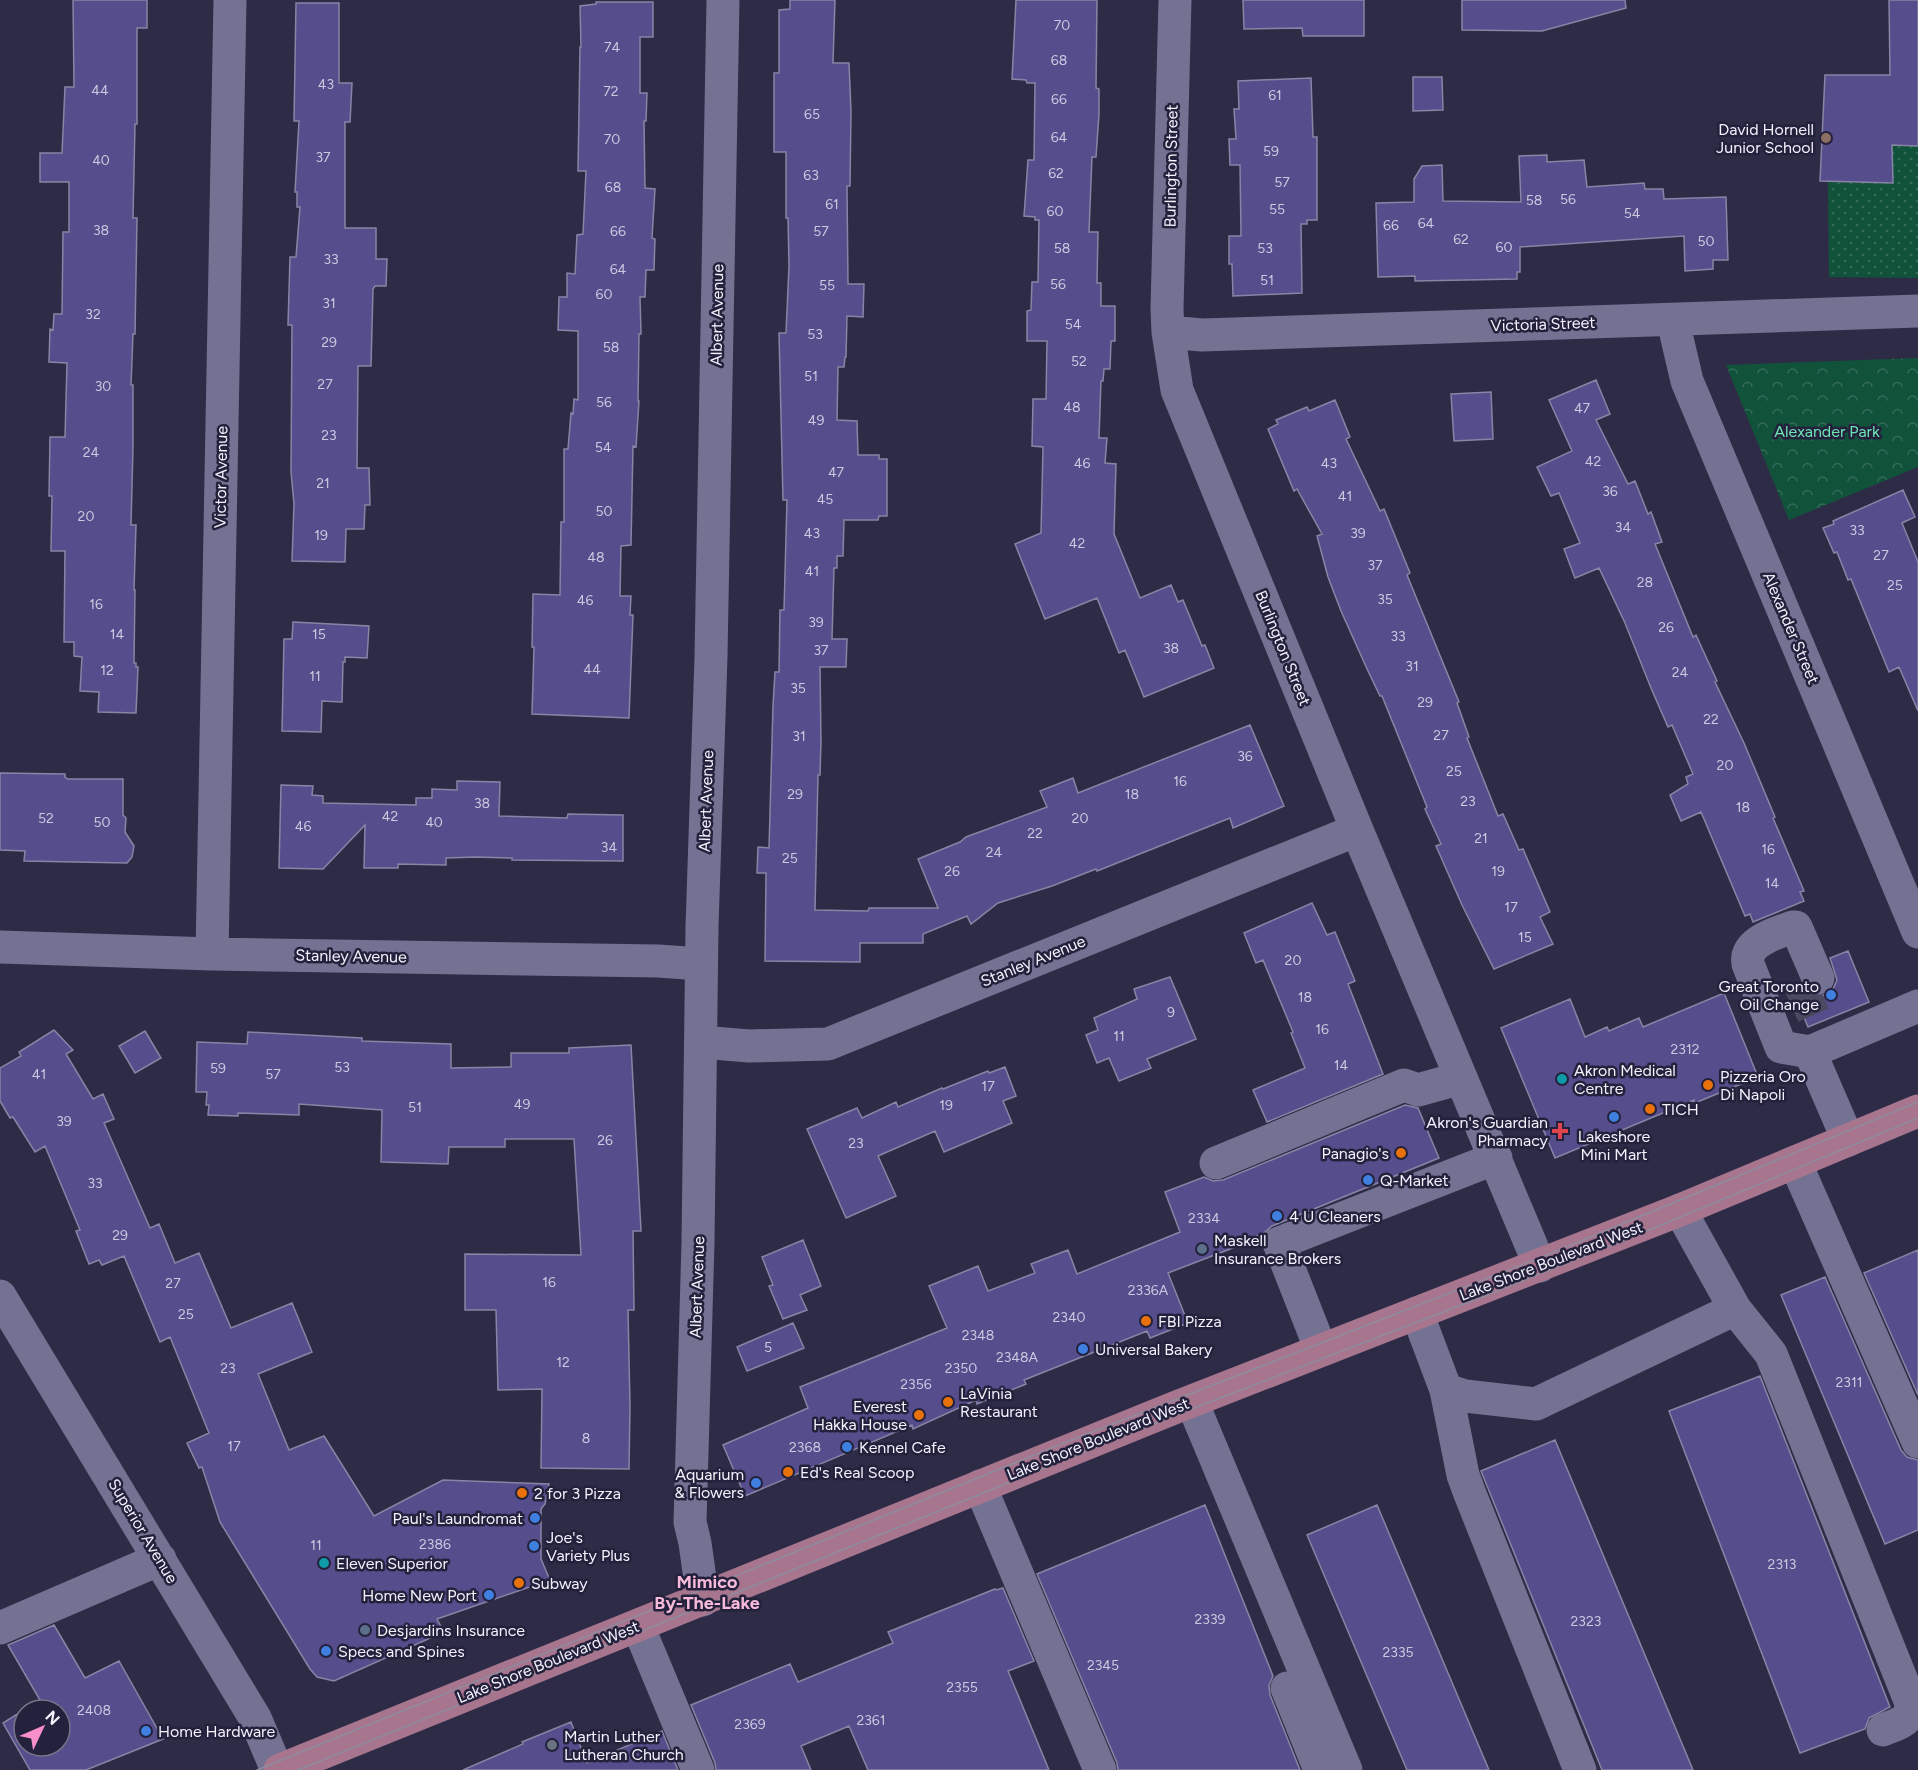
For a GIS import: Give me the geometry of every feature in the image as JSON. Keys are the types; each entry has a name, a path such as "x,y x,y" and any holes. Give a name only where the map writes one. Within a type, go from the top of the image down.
{"main road":[{"name":"Lake Shore Boulevard West","path":"278,1770 703,1600 971,1489 1680,1210 1918,1111"}],"street":[{"name":"Victor Avenue","path":"212,954 230,0"},
{"name":"Albert Avenue","path":"703,1600 690,1522 698,1242 701,964 712,645 723,0"},
{"name":"Burlington Street","path":"1175,0 1167,309 1168,333 1177,390 1357,830 1540,1266"},
{"name":"Victoria Street","path":"1168,333 1202,335 1918,311"},
{"name":"Alexander Street","path":"1673,321 1688,381 1918,932"},
{"name":"Stanley Avenue","path":"701,1042 749,1046 828,1044 1357,830"},
{"path":"1809,981 1796,927 1758,942 1748,953 1748,964 1781,1047 1918,1006"},
{"name":"Stanley Avenue","path":"0,947 212,954 658,961 701,964"},
{"path":"1826,1035 1848,1140"},
{"path":"1216,1164 1404,1085 1418,1090 1461,1078"},
{"path":"1321,1350 1279,1244 1496,1158"},
{"path":"1795,1162 1918,1442"},
{"path":"1680,1210 1735,1309 1771,1354 1911,1703 1911,1713 1906,1720 1883,1730"},
{"name":"Superior Avenue","path":"0,1296 255,1718 278,1770"},
{"path":"1446,1390 1464,1396 1536,1404 1735,1309"},
{"path":"1417,1313 1446,1390 1470,1494 1580,1770"},
{"path":"1183,1405 1320,1770"},
{"path":"1183,1405 1346,1770"},
{"path":"971,1489 1078,1770"},
{"path":"971,1489 1100,1770"},
{"path":"0,1628 160,1558"},
{"path":"638,1626 698,1770"}],"green space":[{"path":"1892,145 1918,146 1918,278 1829,277 1828,182 1892,183"},
{"name":"Alexander Park","path":"1918,358 1918,467 1789,520 1726,365"}],"building":[{"path":"73,0 147,0 147,28 137,28 137,124 135,124 133,218 137,218 135,334 133,334 131,385 133,385 133,447 131,525 136,525 134,663 138,667 136,713 98,712 99,692 80,691 82,657 74,656 74,642 64,642 65,551 51,551 50,437 65,437 67,363 49,362 50,329 53,330 54,314 62,314 63,232 69,232 69,182 40,182 40,153 62,153 65,87 74,87"},
{"path":"790,0 835,0 833,63 849,63 851,112 850,186 847,186 848,284 864,284 863,317 847,316 846,357 844,367 838,367 837,420 857,421 858,455 879,455 879,459 887,459 887,516 879,516 878,520 844,520 843,556 837,556 837,568 834,568 832,639 847,639 846,667 820,667 821,741 815,910 868,911 869,908 938,908 918,859 960,842 966,837 1047,807 1040,791 1073,778 1078,793 1250,725 1284,806 1233,828 1230,818 1097,871 1096,869 998,903 971,924 967,916 923,934 923,943 860,943 860,962 765,961 766,873 757,873 758,847 769,848 775,672 779,672 780,610 784,610 787,500 783,500 779,333 786,333 789,266 786,152 774,152 774,73 779,73 779,10 790,9"},
{"path":"1016,0 1097,0 1096,88 1099,89 1099,114 1096,157 1092,157 1089,232 1098,232 1097,283 1101,283 1101,306 1115,306 1115,341 1111,341 1110,369 1104,369 1103,381 1101,381 1099,438 1107,438 1105,463 1116,464 1114,534 1140,598 1171,585 1178,602 1183,600 1214,668 1144,697 1125,650 1119,653 1097,598 1045,619 1015,544 1041,533 1043,447 1032,446 1033,399 1046,399 1047,341 1027,341 1027,311 1031,310 1032,282 1038,282 1039,220 1035,220 1035,217 1024,216 1028,160 1034,160 1035,83 1012,79"},
{"path":"1243,0 1364,0 1364,36 1303,36 1302,28 1244,29"},
{"path":"1462,0 1625,0 1626,8 1542,31 1462,30"},
{"path":"1889,0 1918,0 1918,146 1892,145 1893,183 1820,181 1825,75 1890,75"},
{"path":"596,2 653,2 653,37 640,37 640,93 647,93 646,121 644,121 645,188 655,189 652,238 655,239 654,270 646,270 645,297 640,297 639,401 636,447 633,446 631,545 621,546 620,596 631,596 630,615 633,615 629,718 532,714 533,594 560,595 561,522 564,522 564,449 568,449 574,399 578,400 578,331 558,330 559,297 567,297 567,273 575,274 577,235 583,234 586,171 578,171 580,6 596,4"},
{"path":"296,3 339,3 339,83 352,83 350,122 345,122 345,228 376,228 376,259 387,259 386,286 375,286 373,289 371,366 358,366 357,468 369,468 370,505 365,505 364,529 346,529 345,562 292,561 294,504 291,472 292,325 288,325 290,257 296,257 300,207 297,207 297,192 295,192 299,121 294,121"},
{"path":"1413,77 1442,77 1443,110 1413,111"},
{"path":"1311,78 1313,137 1317,137 1317,220 1307,220 1307,224 1301,224 1302,293 1233,296 1232,264 1229,264 1229,236 1241,236 1240,165 1230,165 1229,139 1236,139 1234,109 1239,109 1238,81"},
{"path":"1547,155 1547,162 1584,160 1587,187 1644,183 1645,189 1663,189 1664,199 1726,197 1728,260 1713,260 1713,269 1685,271 1684,236 1520,247 1520,272 1517,272 1517,279 1415,281 1415,276 1378,277 1376,203 1414,202 1414,179 1422,166 1442,165 1443,201 1521,202 1519,156"},
{"path":"1596,380 1610,414 1596,420 1628,484 1635,481 1648,514 1651,512 1662,542 1655,544 1693,637 1696,635 1744,743 1804,891 1800,892 1804,901 1753,922 1750,914 1745,916 1701,812 1681,821 1670,795 1688,784 1686,777 1693,774 1672,725 1668,727 1625,623 1599,568 1575,578 1564,549 1580,543 1559,493 1551,496 1537,467 1572,451 1549,400"},
{"path":"1491,392 1493,439 1454,441 1451,394"},
{"path":"1335,400 1350,437 1346,439 1380,511 1384,509 1410,573 1407,575 1459,702 1457,703 1469,737 1467,738 1498,816 1503,814 1519,850 1523,849 1550,912 1540,917 1553,944 1494,969 1436,846 1441,844 1425,809 1427,807 1382,696 1380,696 1341,611 1328,577 1317,536 1322,534 1297,489 1294,491 1268,429 1278,424 1276,420 1307,407 1309,411"},
{"path":"1903,490 1915,517 1902,523 1918,562 1918,711 1899,667 1889,672 1851,579 1848,580 1837,552 1834,553 1823,528 1834,524 1833,521"},
{"path":"293,622 369,626 367,658 345,657 345,662 343,662 342,702 322,701 321,732 282,731 284,639 292,639"},
{"path":"0,773 65,774 68,779 123,779 123,815 126,818 125,832 134,846 132,857 127,863 24,861 25,851 0,850"},
{"path":"457,781 500,782 499,816 567,818 568,814 623,815 623,861 512,860 512,858 475,857 446,858 446,865 398,864 398,868 364,868 365,825 323,869 279,868 281,785 313,786 312,795 323,796 323,803 416,805 416,798 432,798 432,789 457,790"},
{"path":"1312,903 1327,935 1335,932 1355,981 1348,984 1383,1074 1267,1122 1253,1090 1305,1068 1291,1033 1293,1032 1263,960 1256,963 1244,933"},
{"name":"Great Toronto Oil Change","path":"1848,951 1869,1002 1808,1027 1792,988 1801,985 1806,993 1815,996 1826,995 1833,989 1837,980 1830,958"},
{"path":"1170,977 1196,1039 1147,1059 1151,1068 1119,1081 1109,1058 1097,1063 1086,1035 1098,1030 1094,1018 1137,999 1134,989"},
{"path":"1724,993 1758,1077 1695,1103 1694,1100 1555,1158 1501,1028 1570,999 1585,1037 1607,1027 1609,1031 1639,1018 1643,1027"},
{"path":"54,1030 73,1050 66,1054 93,1099 103,1094 114,1119 104,1123 150,1228 159,1224 175,1263 199,1253 231,1328 292,1303 312,1352 258,1374 289,1450 324,1436 374,1516 443,1480 549,1484 545,1504 541,1509 541,1559 550,1580 437,1619 444,1632 334,1681 317,1677 220,1522 202,1467 199,1468 187,1443 209,1433 170,1337 160,1342 124,1256 102,1265 99,1260 89,1264 76,1231 80,1230 45,1146 35,1152 0,1101 0,1068 21,1056 19,1052"},
{"path":"145,1031 161,1058 135,1073 119,1046"},
{"path":"248,1032 362,1038 362,1041 451,1044 451,1068 511,1067 511,1053 569,1053 569,1048 631,1045 641,1231 633,1231 634,1310 628,1310 629,1469 541,1468 542,1389 498,1390 496,1310 465,1310 465,1254 581,1255 574,1139 505,1139 505,1147 449,1147 448,1164 381,1162 382,1110 299,1104 299,1115 238,1113 238,1116 208,1115 207,1092 196,1092 197,1042 247,1044"},
{"path":"1005,1067 1016,1096 1003,1101 1012,1123 944,1152 935,1131 878,1156 896,1196 846,1218 807,1129 857,1108 862,1118 896,1102 898,1107 942,1088"},
{"path":"1405,1105 1418,1108 1439,1158 1272,1226 1264,1233 1242,1242 1243,1244 1168,1273 1188,1323 1150,1338 1147,1331 1024,1380 1026,1384 977,1404 976,1400 913,1429 912,1425 745,1496 723,1445 808,1408 800,1387 947,1328 929,1286 978,1266 988,1291 1035,1273 1031,1264 1068,1250 1077,1274 1180,1232 1165,1192 1204,1177 1213,1181 1223,1180"},
{"path":"803,1240 821,1286 800,1295 807,1310 783,1319 769,1286 773,1285 762,1257"},
{"path":"1918,1250 1918,1395 1864,1273"},
{"path":"1825,1277 1901,1450 1907,1457 1918,1460 1918,1530 1885,1544 1781,1295"},
{"path":"793,1323 804,1348 747,1371 737,1347"},
{"path":"1760,1376 1890,1707 1869,1718 1865,1729 1800,1753 1669,1411"},
{"path":"1555,1440 1693,1770 1602,1770 1481,1471"},
{"path":"1205,1505 1273,1676 1269,1685 1270,1695 1300,1770 1118,1770 1037,1574"},
{"path":"1377,1505 1489,1770 1407,1770 1307,1535"},
{"path":"1003,1588 1034,1661 1008,1671 1049,1770 868,1770 849,1726 801,1746 811,1770 716,1770 691,1705 790,1664 798,1682 893,1643 888,1632 995,1589"},
{"path":"54,1625 85,1678 119,1661 163,1739 86,1770 30,1770 23,1758 72,1758 72,1698 39,1698 8,1645"},
{"path":"12,1717 12,1739 3,1723"},
{"path":"571,1722 587,1763 662,1731 678,1770 463,1770 523,1744 522,1742"}],"tunnel":[{"path":"1800,985 1817,1023"}],"tram line":[{"path":"257,1770 1064,1443 1537,1259 1918,1102"},
{"path":"298,1770 1176,1415 1625,1240 1918,1118"}],"place":[{"name":"David Hornell Junior School","path":"1826,138"},
{"name":"Great Toronto Oil Change","path":"1831,995"},
{"name":"Akron Medical Centre","path":"1562,1079"},
{"name":"Pizzeria Oro Di Napoli","path":"1708,1085"},
{"name":"TICH","path":"1650,1109"},
{"name":"Lakeshore Mini Mart","path":"1614,1117"},
{"name":"Akron's Guardian Pharmacy","path":"1560,1131"},
{"name":"Panagio's","path":"1401,1153"},
{"name":"Q-Market","path":"1368,1180"},
{"name":"4 U Cleaners","path":"1277,1216"},
{"name":"Maskell Insurance Brokers","path":"1202,1249"},
{"name":"FBI Pizza","path":"1146,1321"},
{"name":"Universal Bakery","path":"1083,1349"},
{"name":"LaVinia Restaurant","path":"948,1402"},
{"name":"Everest Hakka House","path":"919,1415"},
{"name":"Kennel Cafe","path":"847,1447"},
{"name":"Ed's Real Scoop","path":"788,1472"},
{"name":"Aquarium & Flowers","path":"756,1483"},
{"name":"2 for 3 Pizza","path":"522,1493"},
{"name":"Paul's Laundromat","path":"535,1518"},
{"name":"Joe's Variety Plus","path":"534,1546"},
{"name":"Eleven Superior","path":"324,1563"},
{"name":"Subway","path":"519,1583"},
{"name":"Home New Port","path":"489,1595"},
{"name":"Desjardins Insurance","path":"365,1630"},
{"name":"Specs and Spines","path":"326,1651"},
{"name":"Home Hardware","path":"146,1731"},
{"name":"Martin Luther Lutheran Church","path":"552,1745"}],"district":[{"name":"Mimico By-The-Lake","path":"707,1592"}]}
